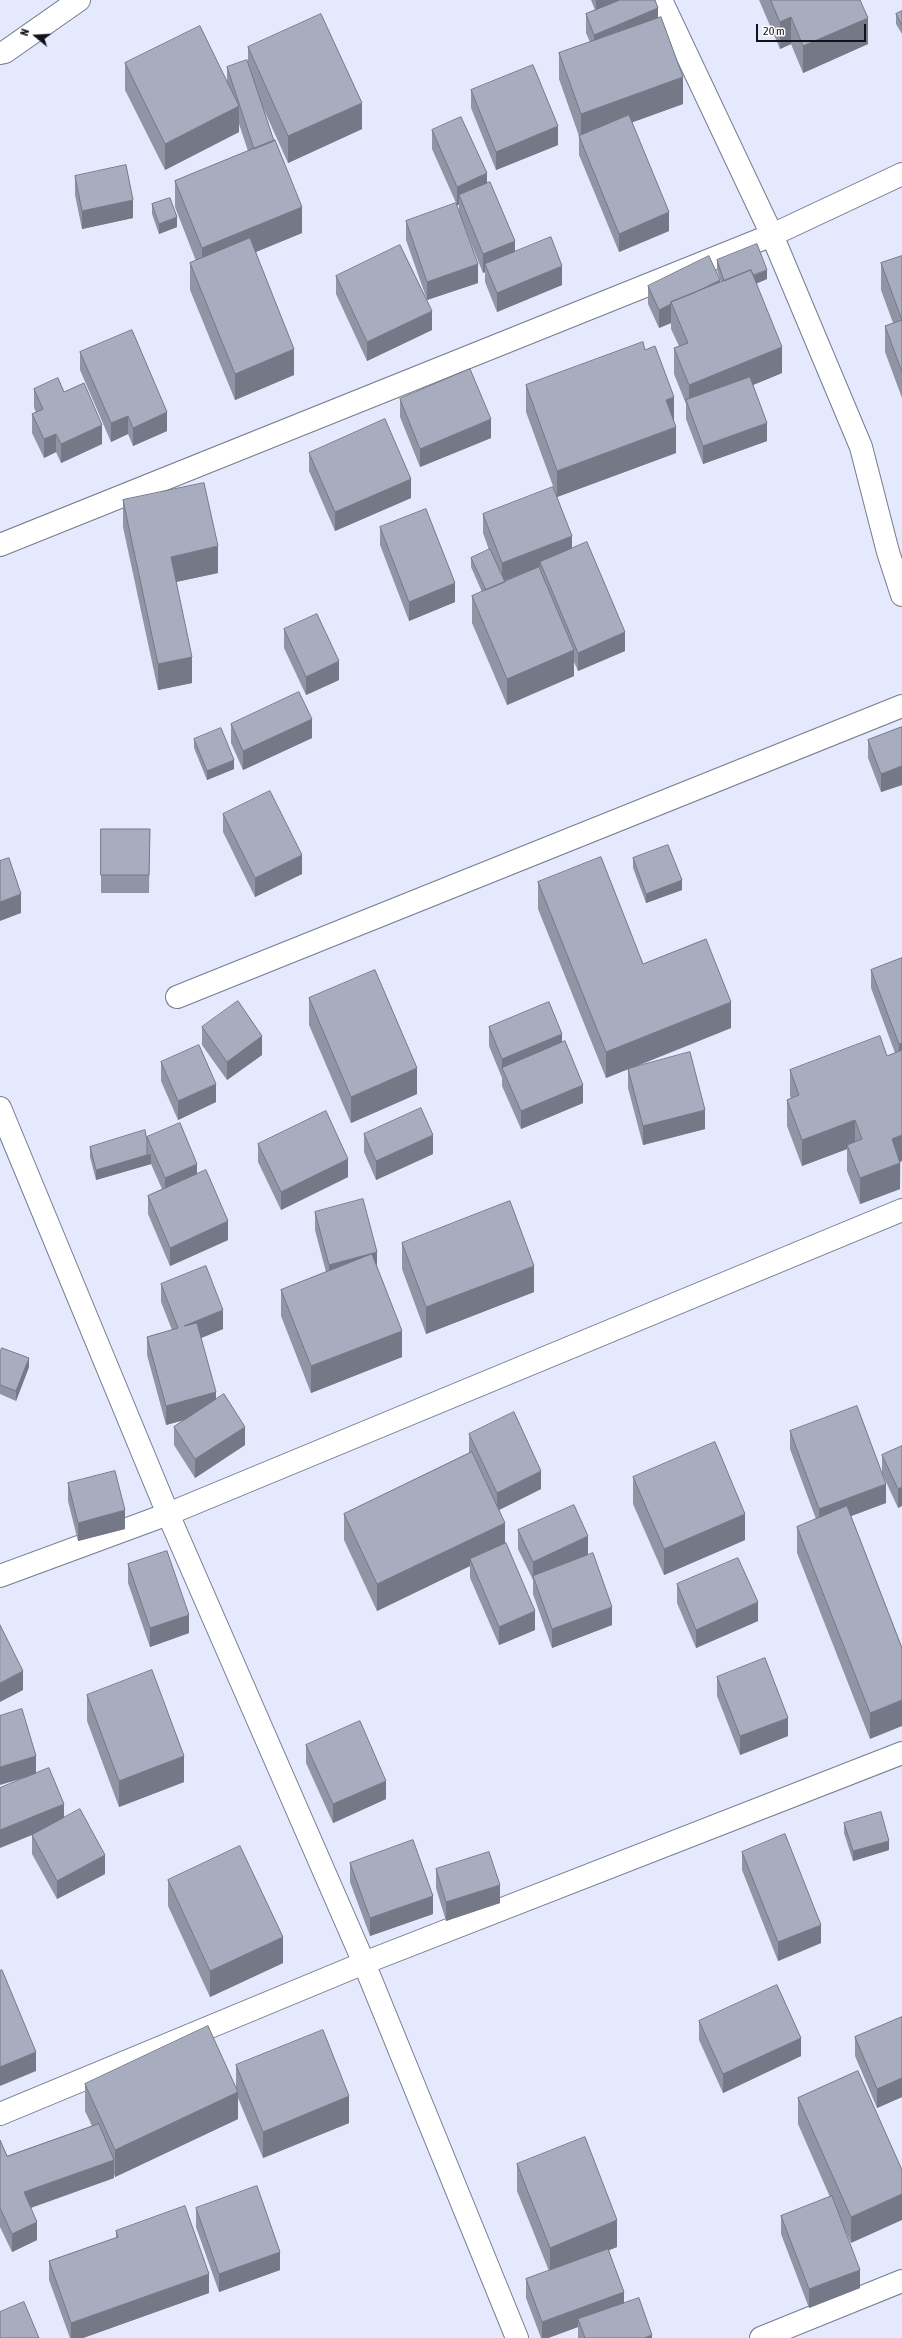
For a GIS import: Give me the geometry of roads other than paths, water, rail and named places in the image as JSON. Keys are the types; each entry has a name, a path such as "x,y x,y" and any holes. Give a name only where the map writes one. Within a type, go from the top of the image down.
{"street":[{"path":"0,53 5,52 79,0"},
{"path":"662,0 772,236 861,447 888,552 902,595"},
{"path":"0,545 772,236 902,174"},
{"path":"177,997 902,706"},
{"path":"0,1108 168,1514 364,1963 517,2338"},
{"path":"0,1576 168,1514 902,1210"},
{"path":"0,2114 364,1963 902,1753"},
{"path":"761,2338 902,2281"}]}
